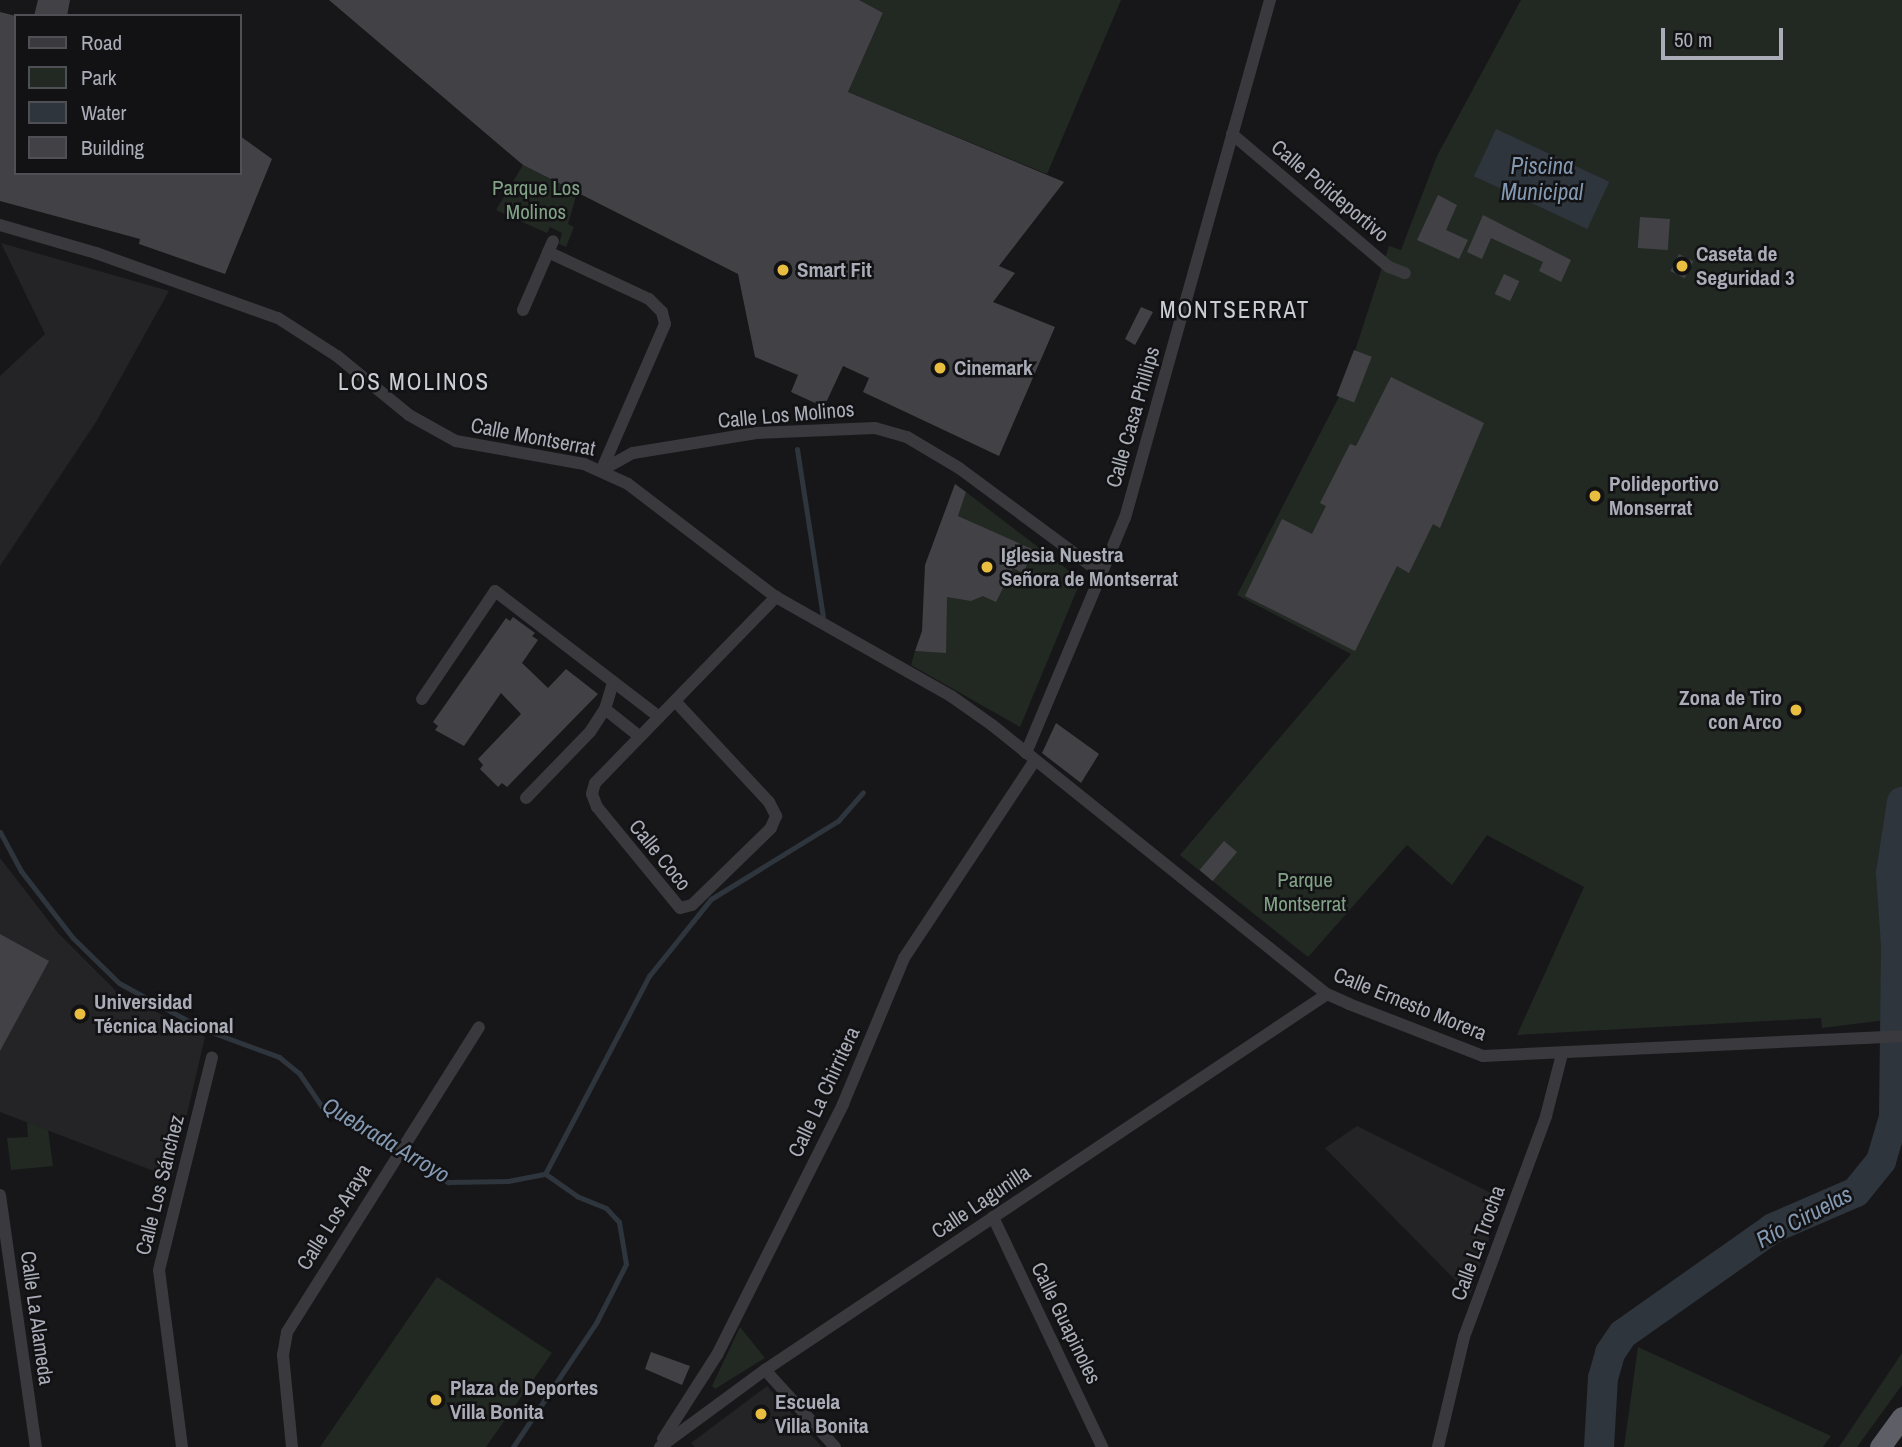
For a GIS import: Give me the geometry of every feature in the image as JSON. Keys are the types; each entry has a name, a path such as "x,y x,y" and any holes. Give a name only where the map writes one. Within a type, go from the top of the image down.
{"highway":[{"path":"1880,1447 1902,1418"}],"street":[{"name":"Calle Casa Phillips","path":"1031,756 1137,478 1270,0"},
{"name":"Calle Polideportivo","path":"1232,134 1390,267 1405,273"},
{"name":"Calle Montserrat","path":"0,225 120,261 278,318 338,356 410,415 456,441 602,470 628,484 776,597 951,696 1031,756"},
{"path":"523,310 551,247 649,299 662,312 662,335 602,470"},
{"name":"Calle Los Molinos","path":"602,470 633,453 701,442 830,427 875,428 907,437 959,468 1102,574"},
{"path":"422,699 495,591 659,717"},
{"name":"Calle Coco","path":"675,701 769,802 776,816 771,828 692,905 680,908 671,902 597,807 592,794 595,783 776,597"},
{"path":"526,799 590,732 605,709 612,681"},
{"path":"605,709 639,736"},
{"name":"Calle Ernesto Morera","path":"1031,756 1327,994 1483,1056 1902,1036"},
{"name":"Calle La Chirritera","path":"659,1447 717,1355 842,1104 904,958 1031,756"},
{"name":"Calle Lagunilla","path":"659,1447 765,1370 1327,994"},
{"name":"Calle Los Araya","path":"292,1447 283,1354 287,1332 395,1157 480,1027"},
{"name":"Calle La Trocha","path":"1438,1447 1464,1337 1546,1116 1562,1054"},
{"name":"Calle Los Sánchez","path":"182,1447 159,1270 212,1058"},
{"name":"Calle La Alameda","path":"0,1195 36,1447"},
{"name":"Calle Guapinoles","path":"993,1217 1102,1447"},
{"path":"765,1370 835,1447"}],"shaded area":[{"path":"1,243 169,291 96,422 0,566 0,376 45,334"},
{"name":"Universidad Técnica Nacional","path":"0,858 58,933 117,992 205,1037 172,1178 0,1112"},
{"path":"1357,1126 1503,1199 1470,1295 1325,1148"},
{"name":"Escuela Villa Bonita","path":"767,1386 822,1447 695,1447 691,1443"}],"green space":[{"path":"859,0 1121,0 1047,174 848,92 883,14"},
{"name":"Polideportivo Monserrat","path":"1521,0 1902,0 1902,1018 1822,1028 1821,1018 1517,1035 1584,887 1487,835 1452,885 1407,845 1308,957 1180,855 1351,654 1237,595 1342,391 1389,246 1401,250 1437,156"},
{"name":"Parque Los Molinos","path":"523,165 577,193 568,224 574,227 566,247 559,244 562,233 550,227 547,233 496,210"},
{"path":"966,492 1081,580 1020,727 911,665 915,651 946,652 944,536 971,601 1013,568 1023,572 1033,550 958,516"},
{"path":"27,1122 48,1130 53,1166 11,1170 7,1138 28,1137"},
{"name":"Plaza de Deportes Villa Bonita","path":"437,1277 552,1353 486,1447 320,1447"},
{"path":"740,1327 765,1358 715,1389 712,1386"},
{"path":"1638,1347 1831,1436 1823,1447 1624,1447"},
{"path":"1902,1353 1902,1385 1857,1447 1839,1447"}],"water":[{"name":"Piscina Municipal","path":"1496,129 1609,182 1587,229 1474,176"}],"building":[{"path":"38,0 70,0 67,14 34,14"},
{"path":"329,0 859,0 883,13 848,92 1064,182 999,266 1015,273 993,302 1055,327 999,456 863,392 869,378 843,366 824,407 791,392 798,375 755,357 738,274 523,165"},
{"path":"0,12 14,16 14,175 242,175 242,137 272,159 225,274 139,244 140,239 0,201"},
{"path":"1438,195 1457,205 1446,230 1468,240 1459,259 1417,240"},
{"path":"1483,215 1571,260 1561,282 1539,271 1543,262 1491,238 1482,259 1467,252"},
{"path":"1640,217 1670,219 1668,250 1638,248"},
{"name":"Caseta de Seguridad 3","path":"1679,254 1693,261 1685,278 1670,271"},
{"path":"1504,274 1519,281 1510,301 1495,294"},
{"path":"1141,307 1153,312 1135,345 1125,339"},
{"path":"1354,350 1372,357 1354,403 1336,396"},
{"path":"1391,377 1484,423 1440,528 1433,524 1409,573 1397,566 1355,651 1245,596 1282,519 1312,534 1326,506 1320,503 1350,444 1356,446"},
{"name":"Iglesia Nuestra Señora de Montserrat","path":"955,484 966,492 958,516 1034,550 1023,573 1013,568 996,602 983,596 971,601 947,597 946,653 915,651 922,631 925,565"},
{"path":"513,617 535,633 532,636 538,640 522,663 548,688 566,669 598,694 507,787 502,783 498,787 480,769 483,765 478,759 521,714 501,693 464,746 435,730 438,726 433,722 506,618 510,621"},
{"path":"1056,723 1099,754 1081,783 1042,753"},
{"path":"1224,841 1237,852 1213,881 1200,870"},
{"path":"0,934 49,961 0,1051"},
{"path":"651,1352 690,1366 682,1385 645,1369"}],"waterway":[{"path":"797,449 823,616"},
{"path":"545,1174 649,976 711,899 838,821 863,792"},
{"name":"Río Ciruelas","path":"1599,1447 1603,1378 1610,1353 1623,1334 1773,1228 1856,1192 1881,1161 1894,1117 1896,945 1891,873 1902,802"},
{"name":"Quebrada Arroyo","path":"0,832 21,871 73,938 119,983 203,1029 279,1057 299,1073 322,1107 448,1182 508,1181 545,1174"},
{"path":"513,1447 596,1323 626,1264 619,1222 606,1208 577,1196 545,1174"}],"place":[{"name":"Caseta de Seguridad 3","path":"1682,266"},
{"name":"Smart Fit","path":"783,270"},
{"name":"Cinemark","path":"940,368"},
{"name":"Polideportivo Monserrat","path":"1595,496"},
{"name":"Iglesia Nuestra Señora de Montserrat","path":"987,567"},
{"name":"Zona de Tiro con Arco","path":"1796,710"},
{"name":"Universidad Técnica Nacional","path":"80,1014"},
{"name":"Plaza de Deportes Villa Bonita","path":"436,1400"},
{"name":"Escuela Villa Bonita","path":"761,1414"}],"district":[{"name":"MONTSERRAT","path":"1235,310"},
{"name":"LOS MOLINOS","path":"414,382"}],"park label":[{"name":"Parque Montserrat","path":"1305,892"}]}
